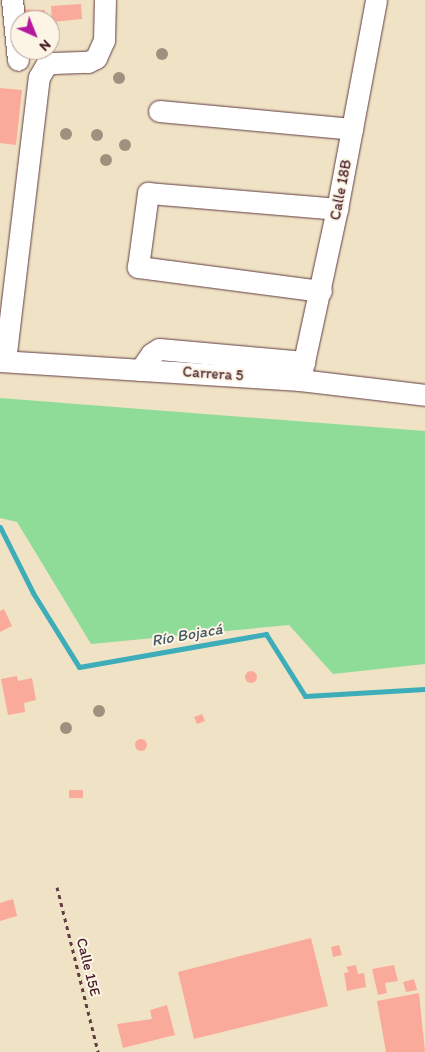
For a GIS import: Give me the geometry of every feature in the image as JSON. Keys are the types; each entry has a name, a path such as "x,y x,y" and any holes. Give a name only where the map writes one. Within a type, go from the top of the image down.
{"street":[{"path":"105,0 104,40 96,58 88,62 46,65 38,77 3,361 140,370 151,354 159,349 302,371 425,395"},
{"name":"Calle 18B","path":"302,371 337,209 376,0"},
{"path":"159,111 352,129"},
{"path":"320,291 138,267 148,193 337,209"}],"path":[{"name":"Calle 15E","path":"57,887 98,1052"}],"green space":[{"path":"0,398 425,431 425,664 333,674 289,625 91,644 17,522 0,518"}],"building":[{"path":"81,4 82,19 60,21 60,10 51,10 51,6"},
{"path":"0,88 22,90 16,145 0,143"},
{"path":"4,609 12,626 0,632 0,611"},
{"path":"253,671 256,672 256,682 249,683 246,682 245,675 246,672"},
{"path":"17,676 18,681 32,678 36,700 24,703 25,712 8,715 1,679"},
{"path":"202,714 205,721 197,724 194,717"},
{"path":"143,739 146,740 146,750 139,751 136,750 135,743 136,740"},
{"path":"69,790 83,790 83,798 69,798"},
{"path":"13,899 17,916 0,921 0,903"},
{"path":"311,938 328,1006 194,1039 178,972"},
{"path":"339,945 342,955 333,957 331,947"},
{"path":"356,965 358,974 364,973 366,987 347,991 344,973 349,972 346,967"},
{"path":"394,965 398,981 385,983 387,993 378,995 372,969"},
{"path":"414,979 417,990 406,992 403,982"},
{"path":"419,993 425,1052 386,1052 377,1001"},
{"path":"167,1005 175,1035 123,1048 117,1024 152,1019 150,1010"}],"waterway":[{"name":"Río Bojacá","path":"0,527 33,593 79,667 266,634 305,696 425,689"}]}
